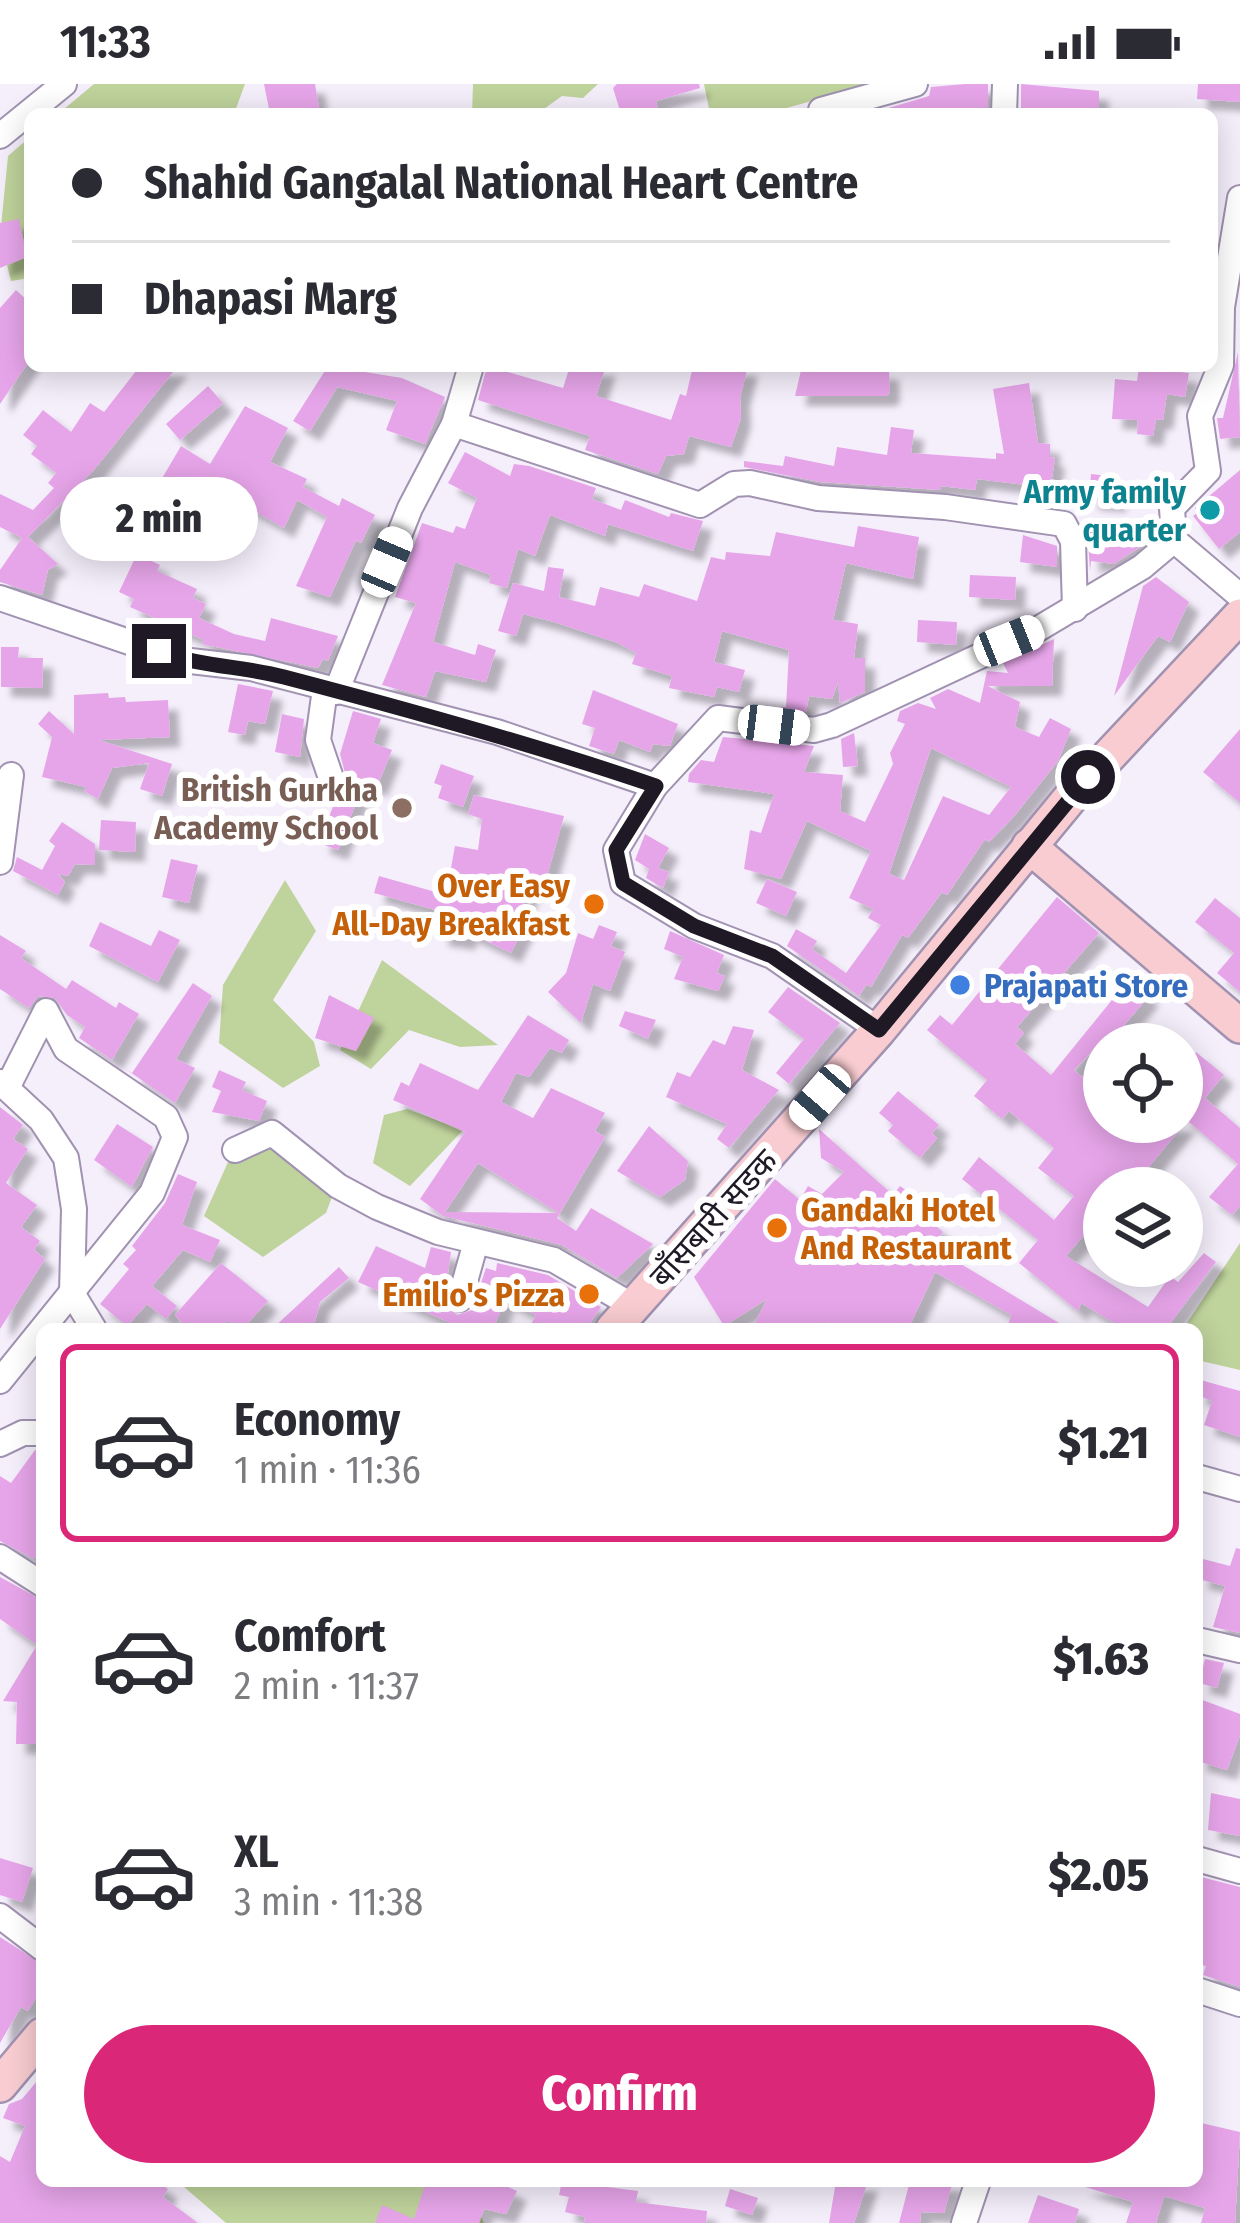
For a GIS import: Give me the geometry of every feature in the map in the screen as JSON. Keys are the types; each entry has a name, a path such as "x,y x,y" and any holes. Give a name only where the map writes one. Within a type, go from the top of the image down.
{"main road":[{"name":"बाँसबारी सडक","path":"626,1320 879,1030 1035,838 1160,697 1240,616"},
{"path":"1035,838 1240,1026"},
{"path":"3,2076 36,2041"}],"street":[{"path":"34,108 64,84"},
{"path":"829,108 916,84"},
{"path":"0,136 24,116"},
{"path":"1240,198 1222,307 1221,365 1200,416 1208,471 1172,508 1174,540 1240,596"},
{"path":"332,781 318,740 331,690 402,526 454,424 469,372"},
{"path":"454,424 700,505 734,484 750,483 818,498 945,507 1064,524 1073,541 1075,609"},
{"path":"879,1030 772,956 694,926 623,883 616,850 656,786 718,718 814,730 873,708 1075,609 1174,540"},
{"path":"0,598 182,660 251,668 497,732 656,786"},
{"path":"0,862 10,775"},
{"path":"44,1323 72,1293 152,1193 175,1137 166,1117 66,1049 46,1012 3,1085 41,1120 67,1158 74,1209 72,1293 90,1323"},
{"path":"235,1150 272,1133 338,1186 377,1207 476,1242 554,1260 626,1320"},
{"path":"460,1299 476,1242"},
{"path":"0,1381 36,1332"},
{"path":"0,1444 23,1433 36,1433"},
{"path":"1203,1479 1240,1489"},
{"path":"0,1557 36,1580"},
{"path":"1203,1642 1240,1651"},
{"path":"1203,1861 1240,1871"},
{"path":"0,1916 36,1943"},
{"path":"1203,1992 1240,2004"},
{"path":"965,2223 976,2187"}],"green space":[{"path":"94,84 245,84 236,108 65,108"},
{"path":"473,84 598,84 583,98 562,96 545,108 472,108"},
{"path":"704,84 873,84 787,108 709,108"},
{"path":"24,142 24,279 11,281 0,236 8,156"},
{"path":"285,880 316,931 273,1000 314,1042 320,1066 283,1088 219,1043 223,985"},
{"path":"382,960 498,1045 460,1047 409,1030 371,1069 340,1050"},
{"path":"407,1109 463,1130 410,1186 373,1163 384,1115"},
{"path":"282,1134 333,1194 326,1213 263,1257 204,1216 228,1162"},
{"path":"1240,1243 1240,1370 1203,1361 1203,1323 1187,1323"},
{"path":"184,2187 487,2187 479,2211 484,2223 226,2223"}],"building":[{"path":"264,84 315,84 319,108 269,108"},
{"path":"617,84 699,84 700,88 656,101 658,108 619,108 613,88"},
{"path":"988,84 988,108 888,108 929,96 931,87"},
{"path":"1021,84 1099,91 1099,108 1021,108"},
{"path":"1198,84 1240,84 1240,102 1197,99"},
{"path":"19,219 24,258 0,268 0,223"},
{"path":"16,290 24,297 24,369 0,404 0,308"},
{"path":"1238,352 1240,437 1220,439 1217,418 1223,418"},
{"path":"135,372 173,372 92,472 28,537 58,564 48,570 42,595 0,582 0,570 22,538 0,527 0,494 33,510 54,488 48,483 56,473 31,454 37,446 23,435 43,410 71,432 90,403 104,412"},
{"path":"324,372 402,378 445,397 425,444 386,430 397,401 337,387 310,431 293,421"},
{"path":"485,372 508,372 563,388 568,372 604,372 596,396 671,420 680,394 686,396 692,372 746,372 741,418 731,447 689,436 684,454 666,456 658,474 585,450 590,436 478,400"},
{"path":"801,372 889,372 887,396 795,396"},
{"path":"1138,372 1189,373 1185,397 1167,394 1163,420 1156,419 1153,436 1137,434 1138,420 1112,419 1115,379 1137,381"},
{"path":"1029,383 1038,443 1050,444 1050,457 1055,458 1049,497 1033,496 1034,486 977,479 975,490 941,486 941,490 820,482 744,467 744,461 783,466 785,456 834,466 837,447 887,455 891,427 914,430 911,453 996,459 996,453 1004,454 993,389"},
{"path":"208,386 223,403 180,440 166,424"},
{"path":"245,406 288,428 270,462 307,479 303,487 339,506 342,498 375,515 361,543 356,540 330,597 296,586 327,517 297,500 284,528 217,490 208,505 161,480 181,446 210,464"},
{"path":"465,452 510,476 514,464 529,466 596,488 592,499 621,510 625,500 669,517 671,513 703,521 693,551 608,524 605,536 550,515 535,556 518,549 507,588 489,583 491,575 455,562 433,642 475,655 478,644 496,650 486,682 435,671 426,697 382,685 416,603 395,597 422,523 453,533 456,526 465,529 477,498 448,483"},
{"name":"Army family quarter","path":"1240,470 1240,532 1219,549 1193,516 1198,512 1195,508"},
{"path":"1091,474 1118,477 1116,502 1089,500"},
{"path":"1087,525 1142,536 1140,547 1114,564 1091,561 1090,571"},
{"path":"858,526 919,537 913,579 846,563 833,620 858,624 854,658 865,658 865,692 840,703 838,682 832,699 809,696 806,712 772,708 786,707 789,650 722,631 714,662 745,670 739,692 717,687 714,697 669,688 672,676 632,664 636,653 554,622 523,614 516,636 498,631 513,583 544,591 548,567 564,569 559,597 595,606 600,587 639,597 644,584 697,601 711,557 725,560 726,552 770,556 776,532 854,547"},
{"path":"1023,535 1057,546 1057,567 1020,562"},
{"path":"137,554 160,565 157,571 197,589 193,598 206,604 199,618 234,634 265,641 271,618 338,636 328,661 323,659 318,668 202,644 204,640 130,607 134,599 119,592"},
{"path":"970,575 1016,577 1015,600 969,597"},
{"path":"1156,577 1189,602 1170,642 1158,636 1114,696 1143,586"},
{"path":"918,620 957,622 956,645 917,642"},
{"path":"1054,639 1052,686 988,686 1020,702 1015,727 1039,737 1050,718 1071,729 1058,761 1015,815 989,842 985,839 947,895 942,892 908,938 902,935 871,987 867,984 859,996 787,946 796,929 817,941 812,949 846,973 881,925 868,918 873,909 849,898 871,851 807,821 781,879 744,869 750,830 761,833 774,794 688,782 689,774 701,760 714,762 723,737 814,746 804,772 843,775 840,811 865,822 893,764 890,753 905,724 897,721 900,711 918,703 936,709 930,698 948,689 980,703 987,671 1008,673 1003,663","holes":["931,748 1011,787 989,815 943,796 904,880 889,874"]},
{"path":"1,647 19,647 18,658 43,658 42,688 1,687"},
{"path":"238,684 273,691 265,724 248,721 245,735 228,732"},
{"path":"593,690 678,724 670,746 653,744 650,752 619,740 614,754 589,746 595,728 582,724"},
{"path":"108,693 109,698 125,697 126,702 168,700 170,737 99,740 172,764 162,796 140,789 149,763 112,768 98,799 84,791 86,787 42,777 52,737 38,724 49,711 74,734 74,695"},
{"path":"353,711 381,719 373,743 392,750 377,787 364,781 338,850 319,843 337,796 348,785 340,754"},
{"path":"282,714 304,719 300,757 275,752"},
{"path":"1240,729 1240,803 1203,772"},
{"path":"854,733 858,766 843,767 841,739"},
{"path":"441,764 474,776 463,807 438,798 442,786 434,783"},
{"path":"474,795 564,816 545,883 533,879 522,909 530,915 511,953 467,932 466,940 438,936 443,912 374,893 379,876 446,895 455,846 478,850 482,819 468,814"},
{"path":"101,820 136,822 135,852 99,850"},
{"path":"62,822 95,844 95,865 75,864 68,876 58,874 65,882 58,895 13,871 17,857 42,870 55,846 49,841"},
{"path":"645,834 669,848 658,868 669,872 663,888 646,878 649,869 635,860"},
{"path":"171,859 198,865 189,903 162,897"},
{"path":"767,879 797,892 786,916 756,903"},
{"path":"1057,897 1099,933 1017,1027 1024,1033 1015,1044 1051,1075 1083,1036 1083,1061 1074,1070 1083,1078 1083,1143 1169,1143 1149,1167 1083,1167 1083,1236 1066,1256 1083,1267 1083,1287 1116,1287 1148,1307 1162,1287 1197,1287 1170,1323 1114,1323 1081,1303 1078,1311 1019,1263 1038,1240 962,1179 979,1157 1054,1220 1074,1196 1038,1168 1054,1148 1009,1111 1002,1119 974,1096 987,1080 927,1030 940,1015 952,1025"},
{"path":"1215,898 1240,918 1240,992 1217,973 1234,953 1195,922"},
{"path":"100,922 151,946 159,930 180,940 158,982 89,946"},
{"path":"599,925 617,932 611,946 625,952 610,991 593,984 581,1023 548,992 566,973 578,933 593,939"},
{"path":"670,931 724,955 717,973 725,976 718,991 674,979 683,957 664,949"},
{"path":"0,935 26,951 21,958 66,989 72,980 116,1008 119,1002 139,1014 112,1060 79,1038 85,1027 67,1015 55,998 38,996 29,1008 0,989"},
{"path":"1129,979 1149,996 1126,1023 1093,1023"},
{"path":"193,983 212,996 176,1059 195,1068 175,1103 124,1068 132,1073"},
{"path":"788,987 840,1023 789,1084 776,1073 804,1039 768,1012"},
{"path":"329,995 374,1018 356,1051 315,1038"},
{"path":"625,1011 656,1020 648,1039 619,1026"},
{"path":"528,1015 569,1040 562,1053 550,1048 529,1077 516,1073 501,1102 533,1118 551,1088 605,1113 595,1131 605,1137 557,1218 576,1231 591,1208 653,1244 617,1278 562,1245 443,1216 420,1199 465,1132 393,1100 401,1082 409,1086 420,1063 478,1090","holes":["478,1163 559,1213 445,1212"]},
{"path":"733,1026 754,1030 742,1070 779,1090 729,1148 717,1139 727,1124 666,1097 677,1072 690,1077 713,1040 725,1045"},
{"path":"1203,1058 1224,1075 1205,1098 1240,1128 1240,1206 1232,1215 1209,1197 1238,1164 1203,1134"},
{"path":"219,1070 246,1082 242,1090 267,1101 259,1121 212,1112 221,1091 212,1087"},
{"path":"898,1091 939,1125 932,1133 937,1138 920,1158 888,1131 893,1125 879,1113"},
{"path":"0,1107 23,1125 13,1139 28,1149 6,1183 37,1205 21,1227 40,1241 34,1250 45,1259 0,1329"},
{"path":"117,1124 153,1147 132,1187 94,1160"},
{"path":"649,1126 688,1161 685,1180 660,1197 617,1171"},
{"path":"819,1129 893,1195 900,1186 913,1195 908,1202 943,1232 931,1246 1059,1323 1009,1323 1011,1315 935,1272 911,1323 755,1323 767,1299 722,1323 694,1277 775,1179 800,1200 808,1186 822,1194 844,1172 821,1158"},
{"path":"178,1174 197,1182 182,1225 220,1240 210,1262 183,1250 152,1286 177,1306 166,1319 147,1304 130,1323 123,1323 100,1304 129,1269 123,1264 136,1250 132,1246 165,1203"},
{"path":"376,1246 425,1268 431,1247 451,1252 444,1302 457,1315 472,1310 486,1268 496,1271 497,1263 548,1275 601,1307 590,1323 532,1323 536,1315 505,1300 495,1323 450,1323 358,1282"},
{"path":"1203,1254 1216,1262 1203,1279"},
{"path":"221,1263 268,1301 248,1323 182,1323 175,1315"},
{"path":"339,1267 349,1278 320,1302 315,1323 278,1323"},
{"path":"1203,1381 1240,1391 1240,1437 1204,1425 1212,1401 1203,1397"},
{"path":"36,1450 34,1559 0,1541 0,1476 11,1483"},
{"path":"1236,1548 1240,1549 1240,1633 1213,1627 1225,1586 1203,1580 1203,1559 1230,1566"},
{"path":"0,1577 36,1597 36,1644 0,1619"},
{"path":"36,1647 36,1744 16,1744 17,1702 3,1701"},
{"path":"1205,1659 1224,1663 1217,1688 1203,1684"},
{"path":"1203,1700 1240,1714 1240,1735 1227,1770 1203,1763"},
{"path":"1211,1793 1240,1799 1240,1836 1208,1830"},
{"path":"0,1858 33,1868 22,1902 0,1895"},
{"path":"1203,1878 1240,1887 1240,1987 1203,1975"},
{"path":"0,1937 36,1960 36,1998 28,2011 21,2007 0,2043"},
{"path":"36,2082 36,2187 165,2187 163,2197 198,2223 0,2223 0,2156 10,2162 25,2126 3,2118 9,2104 22,2099"},
{"path":"1203,2123 1240,2132 1235,2223 1201,2223 1205,2208 1164,2196 1156,2223 1126,2223 1133,2202 1085,2187 1203,2187"},
{"path":"424,2187 508,2187 517,2191 506,2214 484,2209 479,2223 375,2223 382,2205 414,2219"},
{"path":"561,2187 638,2191 636,2202 707,2211 706,2223 584,2223 585,2217 565,2212 569,2197 559,2195"},
{"path":"835,2187 866,2187 854,2223 829,2223"},
{"path":"908,2187 951,2187 944,2213 921,2212 920,2223 899,2223"},
{"path":"730,2189 758,2198 752,2215 725,2206"},
{"path":"1038,2195 1079,2209 1075,2223 1028,2223"}],"place":[{"name":"Army family quarter","path":"1210,510"},
{"name":"British Gurkha Academy School","path":"402,808"},
{"name":"Over Easy All-Day Breakfast","path":"594,904"},
{"name":"Prajapati Store","path":"960,985"},
{"name":"Gandaki Hotel And Restaurant","path":"777,1228"},
{"name":"Emilio's Pizza","path":"589,1294"}],"route":[{"path":"159,651 182,660 251,668 497,732 656,786 616,850 623,883 694,926 772,956 879,1030 1088,777"}]}
